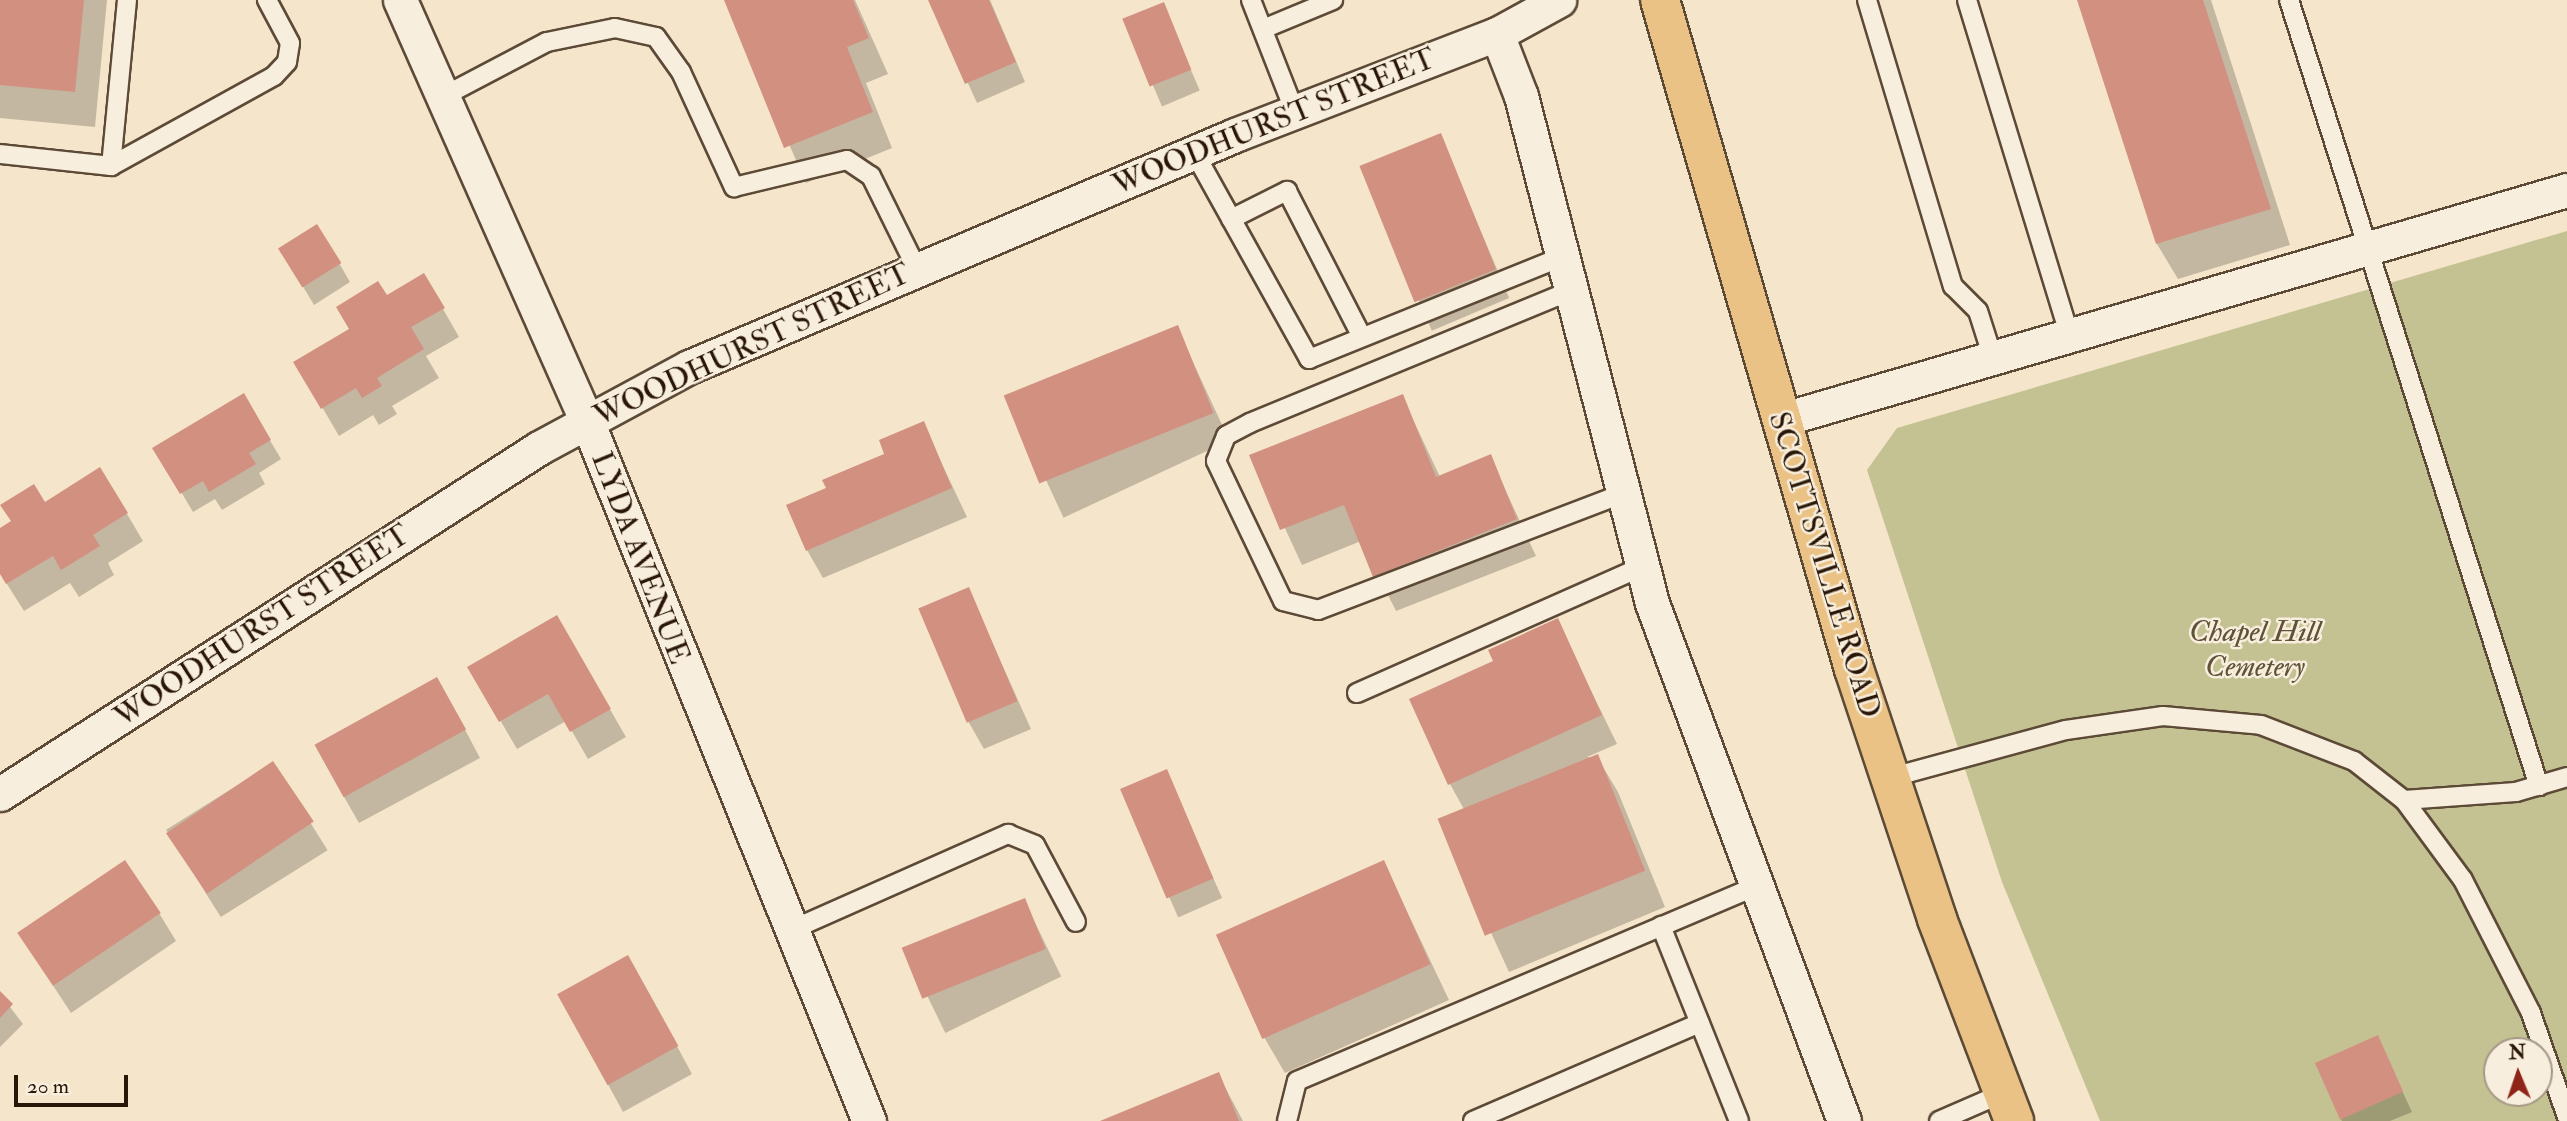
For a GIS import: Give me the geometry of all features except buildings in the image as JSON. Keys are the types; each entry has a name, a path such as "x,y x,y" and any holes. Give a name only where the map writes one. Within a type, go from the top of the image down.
{"main road":[{"name":"SCOTTSVILLE ROAD","path":"1660,0 1780,420 1889,778 2009,1107"}],"street":[{"name":"LYDA AVENUE","path":"400,0 587,421 789,931 869,1121"},
{"name":"WOODHURST STREET","path":"0,794 587,421 689,367 916,268 1194,152 1497,34 1559,0"},
{"path":"1497,34 1521,96 1641,567 1754,887 1844,1121"},
{"path":"1780,420 2567,190"}],"lane":[{"path":"111,166 127,0"},
{"path":"0,154 111,166 274,76 287,62 290,43 267,0"},
{"path":"1251,0 1294,112"},
{"path":"1263,29 1333,0"},
{"path":"1867,0 1953,286 1978,311 1993,358"},
{"path":"1967,0 2070,336"},
{"path":"2289,0 2539,786"},
{"path":"444,96 547,43 615,28 656,37 681,72 734,187 847,160 871,176 916,268"},
{"path":"1194,152 1309,359 1561,257"},
{"path":"1231,219 1287,191 1362,337"},
{"path":"1570,291 1250,423 1226,436 1216,461 1283,601 1318,610 1622,494"},
{"path":"1357,693 1641,567"},
{"path":"1889,778 2096,724 2196,716 2261,725 2325,747 2404,800 2482,912 2536,1025 2567,1117"},
{"path":"2404,800 2539,786 2567,777"},
{"path":"789,931 1008,834 1035,845 1076,922"},
{"path":"1287,1121 1297,1081 1754,887"},
{"path":"1661,926 1738,1121"},
{"path":"1473,1121 1700,1023"},
{"path":"1939,1121 2009,1107"}],"green space":[{"name":"Chapel Hill Cemetery","path":"2567,231 2567,1121 2100,1121 2002,882 1867,470 1897,428"}]}
